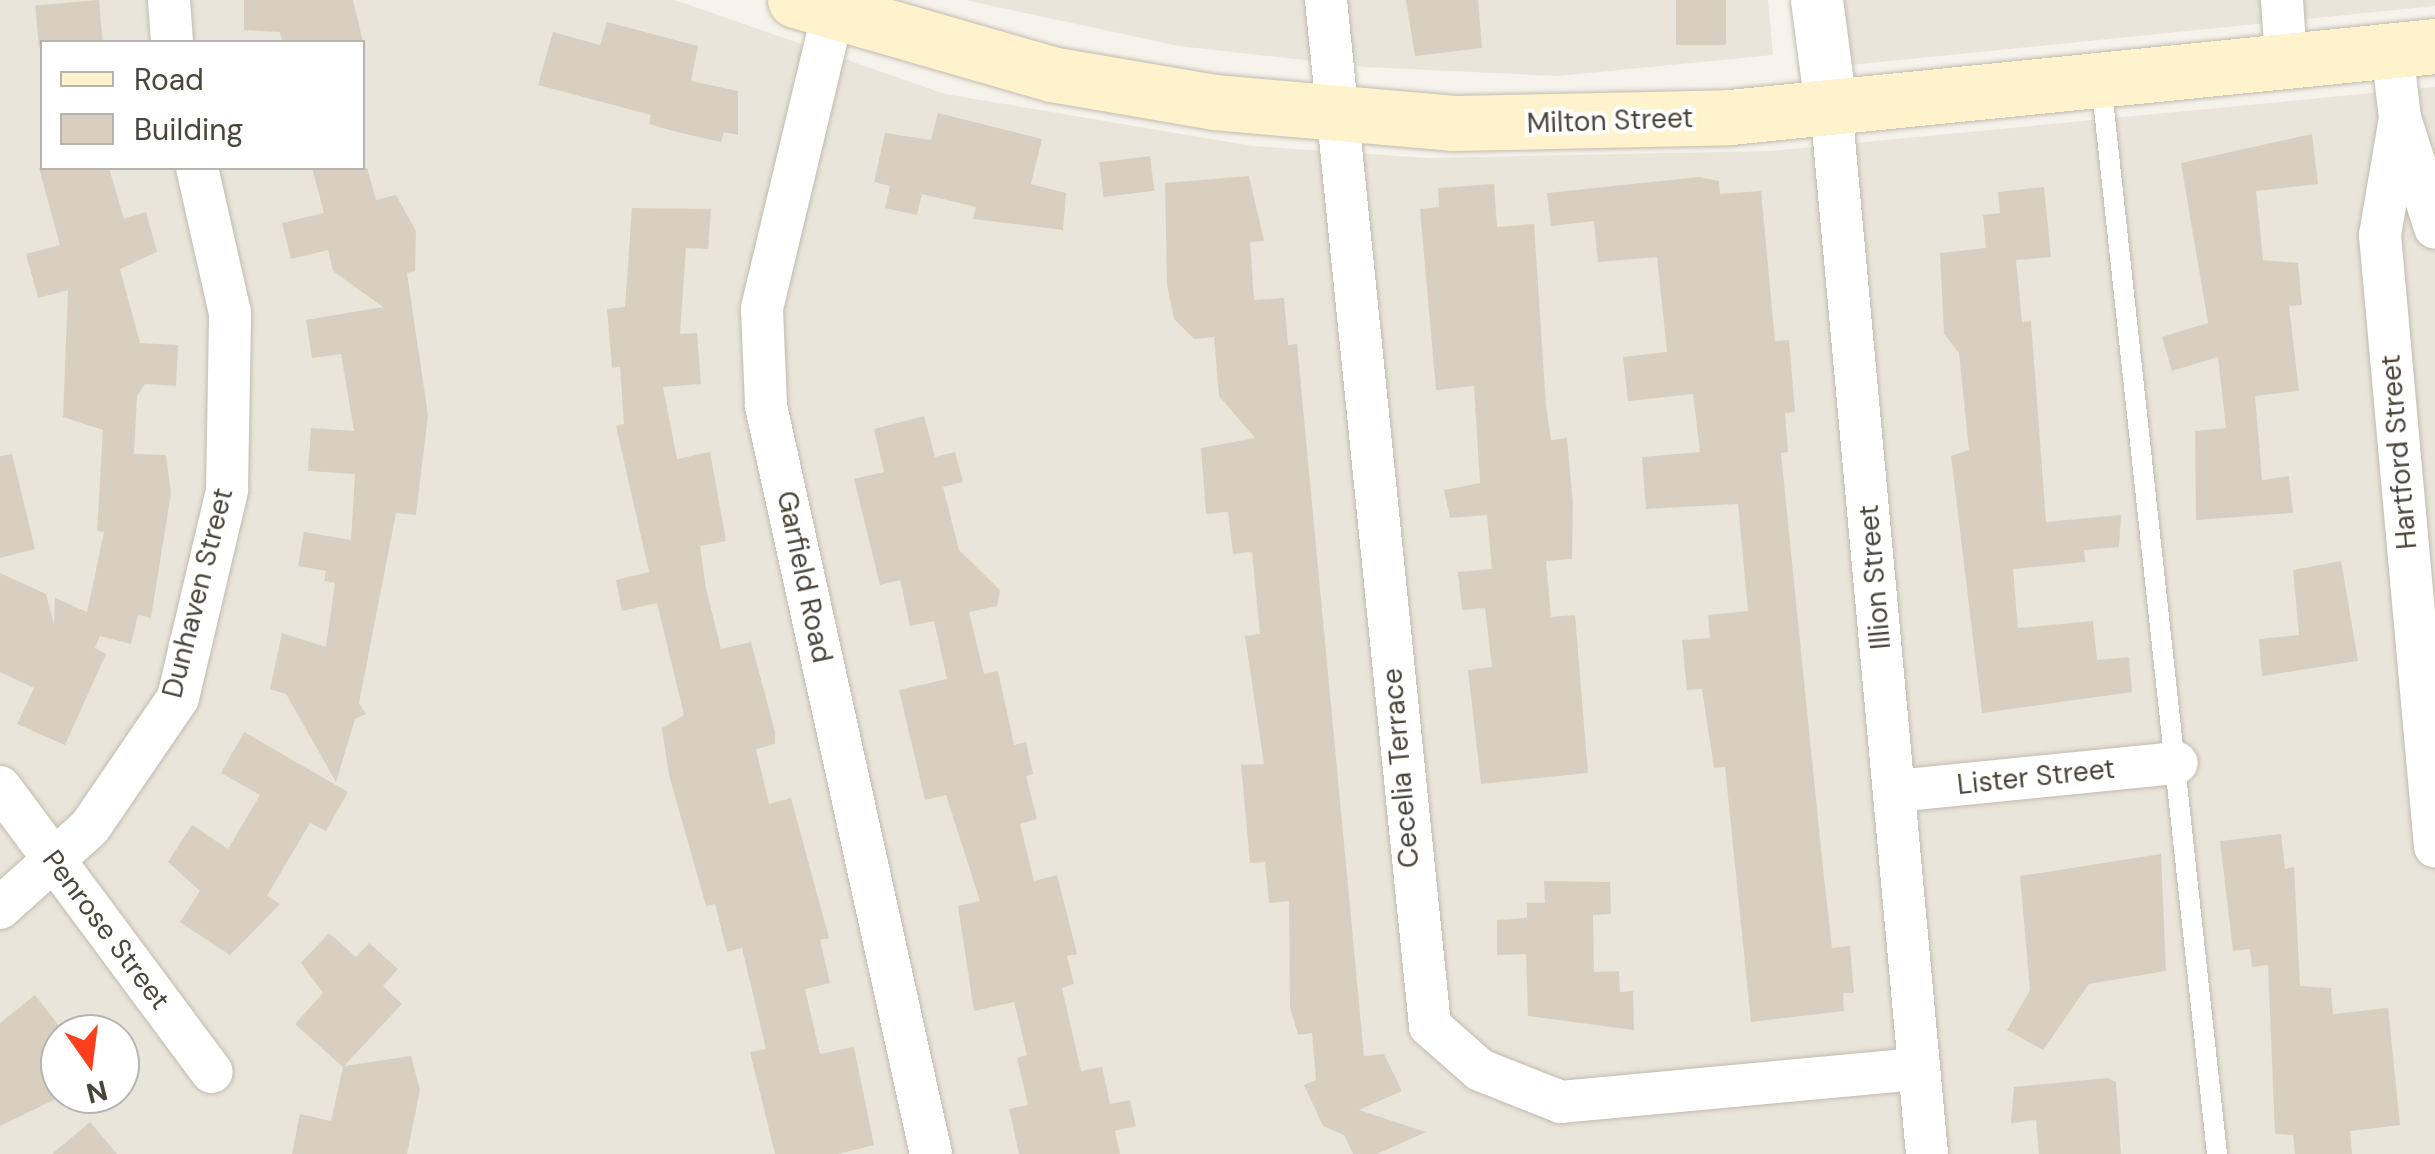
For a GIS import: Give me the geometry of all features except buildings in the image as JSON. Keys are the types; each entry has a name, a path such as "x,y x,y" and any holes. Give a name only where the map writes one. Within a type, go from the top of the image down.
{"main road":[{"name":"Milton Street","path":"821,4 1052,74 1340,116 1580,124 1830,107 2414,48"}],"street":[{"path":"170,0 172,40"},
{"name":"Cecelia Terrace","path":"1326,0 1430,1026 1480,1070 1561,1102 1917,1068"},
{"name":"Illion Street","path":"1817,0 1927,1154"},
{"path":"2282,0 2286,60"},
{"name":"Garfield Road","path":"821,4 762,309 766,406 931,1154"},
{"name":"Hartford Street","path":"2414,48 2380,236 2435,847"},
{"name":"Hartford Street","path":"2400,118 2435,228"},
{"name":"Dunhaven Street","path":"0,908 56,864 178,698 227,490 230,313 197,170"},
{"name":"Lister Street","path":"1895,791 2176,763"},
{"name":"Penrose Street","path":"0,787 212,1072"}],"lane":[{"path":"2100,79 2218,1154"}],"shaded area":[{"path":"0,0 675,0 945,94 1253,146 1428,158 1771,151 2435,87 2435,1154 0,1154"},
{"path":"965,0 1768,0 1773,55 1558,76 1366,67 1179,46"},
{"path":"1833,0 2435,0 2435,6 1840,66"}]}
